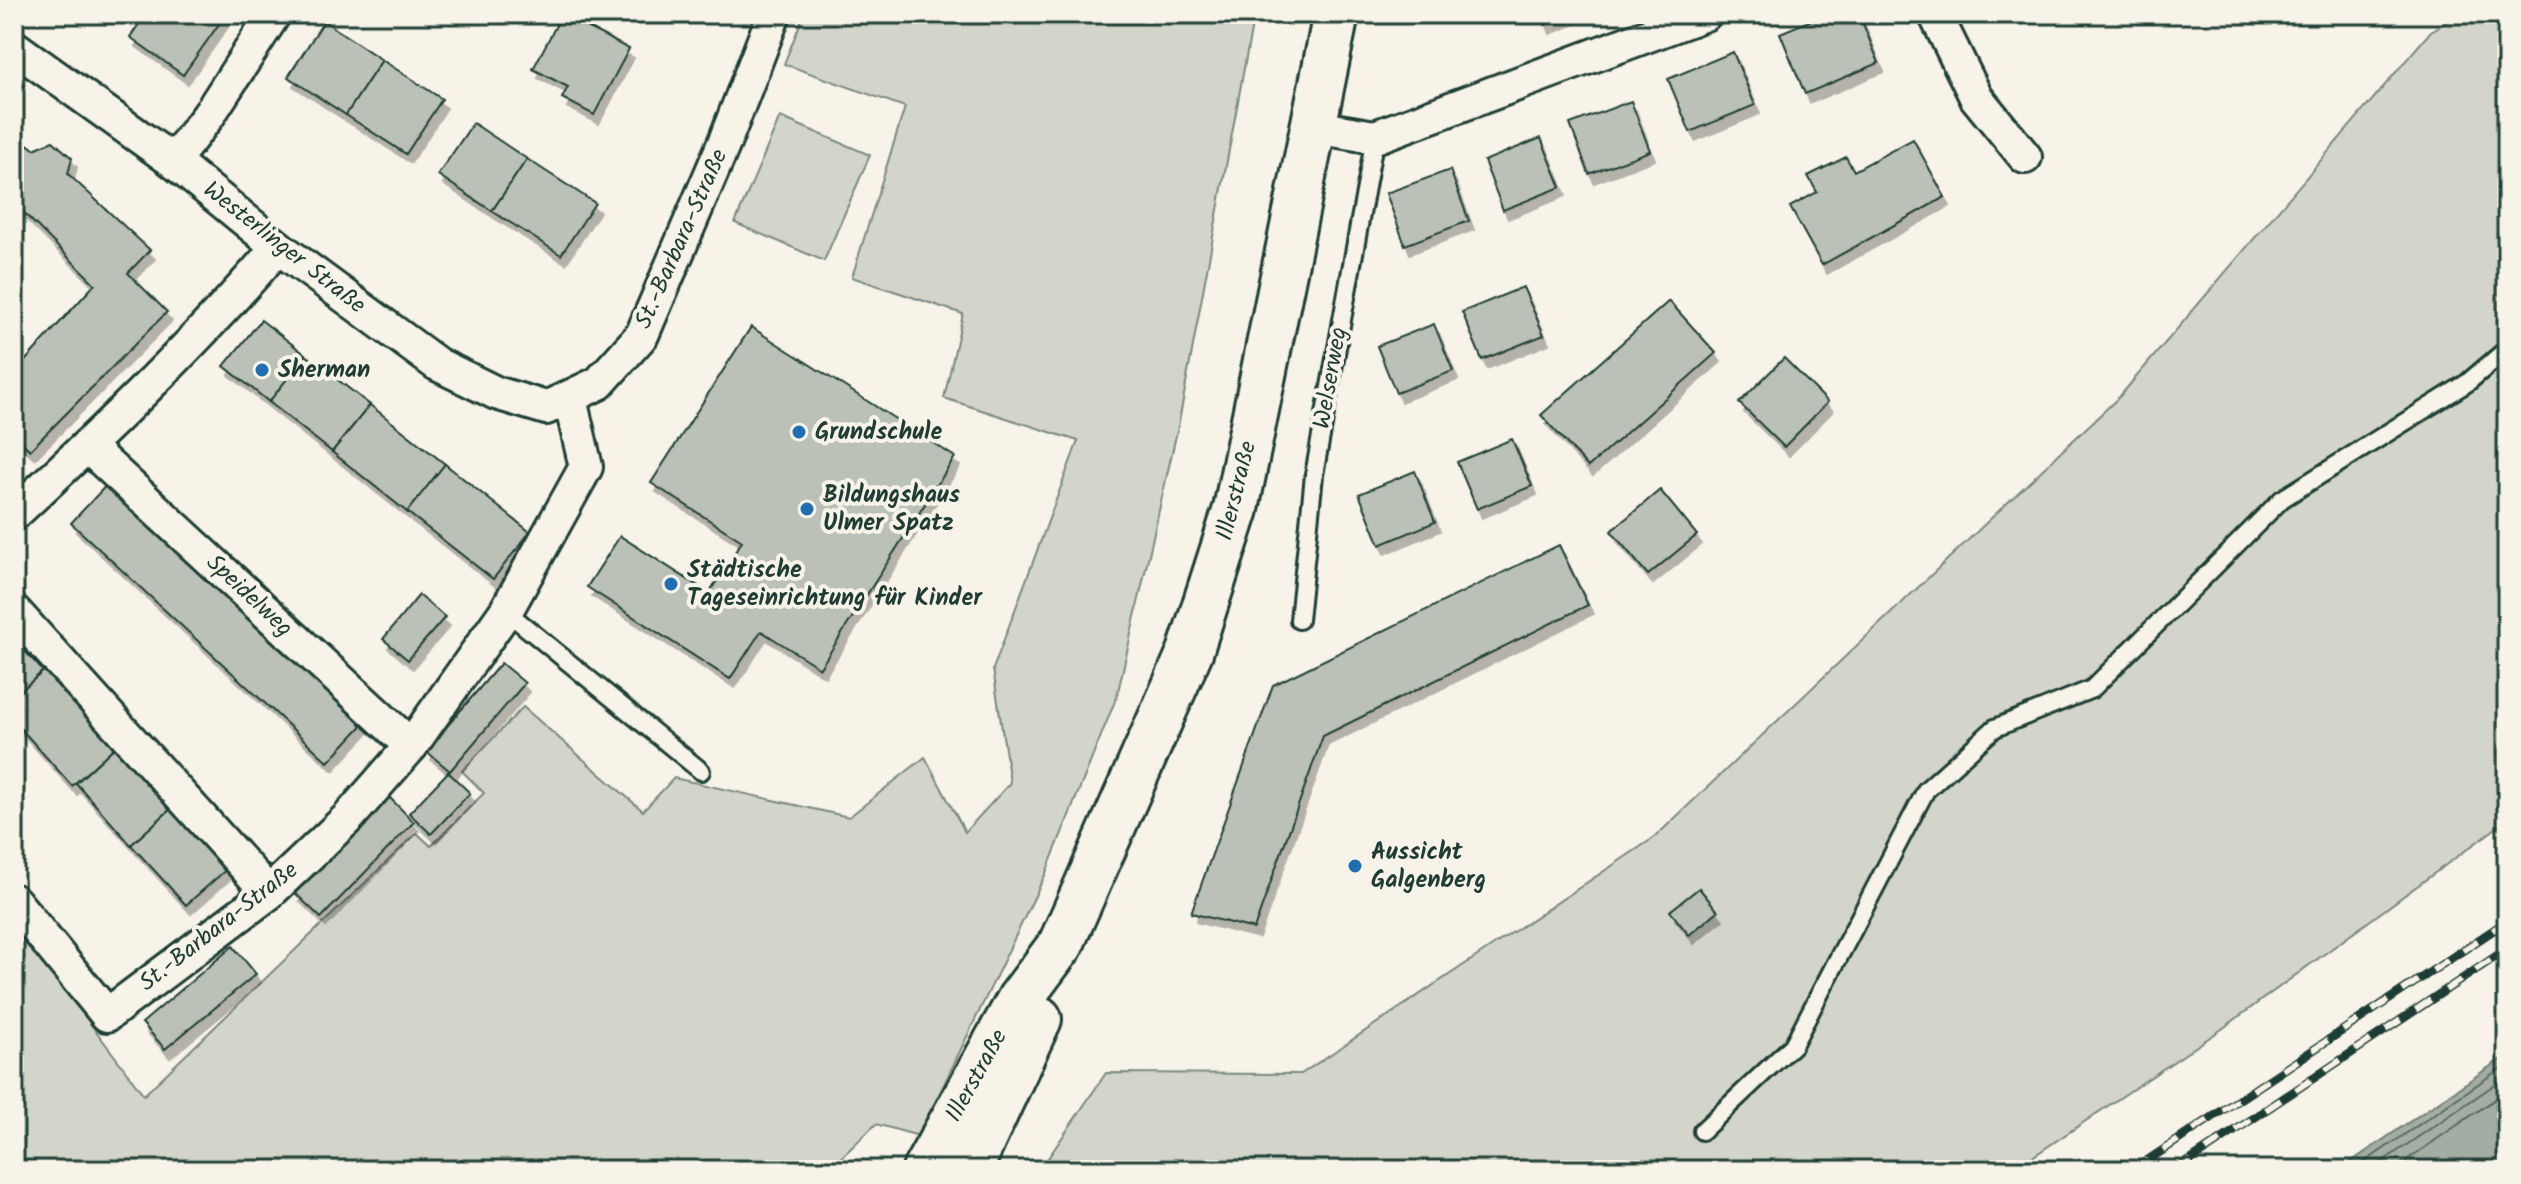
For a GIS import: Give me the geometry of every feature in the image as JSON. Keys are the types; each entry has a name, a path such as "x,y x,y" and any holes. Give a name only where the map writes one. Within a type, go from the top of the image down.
{"main road":[{"name":"Illerstraße","path":"969,1170 1044,1009 1061,944 1190,652 1236,509 1336,14"},
{"name":"Illerstraße","path":"925,1170 1020,999 1061,944"}],"street":[{"path":"173,161 208,116 274,14"},
{"name":"St.-Barbara-Straße","path":"14,901 107,1015 269,893 348,818 411,746 506,611 586,467 570,399 599,383 642,335 725,141 774,14"},
{"path":"1315,127 1375,137 1705,14"},
{"path":"1935,14 1976,97 2025,157"},
{"name":"Westerlinger Straße","path":"14,47 173,161 278,247 437,364 496,393 546,408 570,399"},
{"path":"14,514 87,446 237,295 278,247"},
{"name":"Speidelweg","path":"87,446 411,746"},
{"path":"14,611 269,893"}],"lane":[{"name":"Welserweg","path":"1299,620 1314,475 1375,137"},
{"path":"1702,1131 1793,1045 1926,790 1995,728 2092,689 2282,499 2467,383 2507,349"},
{"path":"506,611 701,771"}],"shaded area":[{"path":"804,14 1254,14 1179,422 1117,696 1045,875 919,1136 876,1124 828,1170 14,1170 14,922 144,1095 417,833 431,846 484,793 462,771 523,707 643,811 674,778 849,817 925,757 965,832 1010,783 993,669 1078,441 944,398 963,314 852,277 905,107 784,64"},
{"path":"2461,14 2507,14 2507,820 2222,1029 2013,1170 1040,1170 1106,1073 1301,1074 1655,837 2120,396 2431,31"},
{"path":"780,117 870,155 824,261 735,223"}],"water":[{"path":"2507,1055 2507,1170 2339,1170"}],"building":[{"path":"146,14 226,14 183,75 130,37"},
{"path":"562,14 629,49 594,115 562,98 568,87 533,69"},
{"path":"1541,14 1573,14 1545,25"},
{"path":"1826,14 1859,14 1879,63 1805,94 1780,33"},
{"path":"324,21 382,60 346,115 288,77"},
{"path":"1733,52 1755,105 1690,132 1668,79"},
{"path":"382,60 442,99 406,154 346,115"},
{"path":"1631,101 1650,151 1589,174 1570,124"},
{"path":"473,123 527,159 492,211 438,175"},
{"path":"14,134 34,149 53,141 72,158 68,174 150,250 128,273 167,312 30,450 14,435 14,373 95,284 14,203"},
{"path":"1541,138 1561,187 1503,210 1484,161"},
{"path":"1913,139 1945,197 1822,265 1790,207 1817,192 1808,176 1846,157 1854,171"},
{"path":"527,159 595,203 561,255 492,211"},
{"path":"1450,170 1469,221 1405,245 1386,193"},
{"path":"1523,287 1544,335 1482,360 1462,312"},
{"path":"1669,301 1716,353 1588,467 1541,415"},
{"path":"261,320 306,355 269,402 224,366"},
{"path":"1434,324 1453,371 1396,393 1377,346"},
{"name":"Bildungshaus Ulmer Spatz","path":"751,327 955,457 820,668 761,631 730,679 587,587 620,536 709,593 742,541 651,483"},
{"path":"306,355 370,405 332,452 269,402"},
{"path":"1784,358 1828,402 1784,447 1739,403"},
{"path":"370,405 445,464 407,512 332,452"},
{"path":"1512,439 1532,486 1477,509 1457,462"},
{"path":"445,464 530,532 493,579 407,512"},
{"path":"1415,471 1435,522 1380,545 1359,494"},
{"path":"112,479 369,718 328,762 71,523"},
{"path":"1660,490 1697,535 1648,575 1611,531"},
{"path":"1559,545 1588,605 1323,736 1254,929 1191,913 1273,685"},
{"path":"419,595 445,617 408,660 383,639"},
{"path":"14,639 43,671 14,697"},
{"path":"501,663 525,683 450,771 426,751"},
{"path":"47,668 117,745 72,786 14,721 14,697"},
{"path":"117,745 173,807 131,845 76,783"},
{"path":"448,772 470,793 431,834 409,813"},
{"path":"388,796 414,822 321,918 294,892"},
{"path":"173,807 228,868 186,905 131,845"},
{"path":"1699,888 1718,911 1689,935 1670,911"},
{"path":"233,946 256,974 165,1049 142,1023"}],"railway":[{"path":"2133,1170 2507,921"},
{"path":"2176,1170 2507,949"}],"place":[{"name":"Sherman","path":"262,370"},
{"name":"Grundschule","path":"799,432"},
{"name":"Bildungshaus Ulmer Spatz","path":"807,509"},
{"name":"Städtische Tageseinrichtung für Kinder","path":"671,584"},
{"name":"Aussicht Galgenberg","path":"1355,866"}]}
